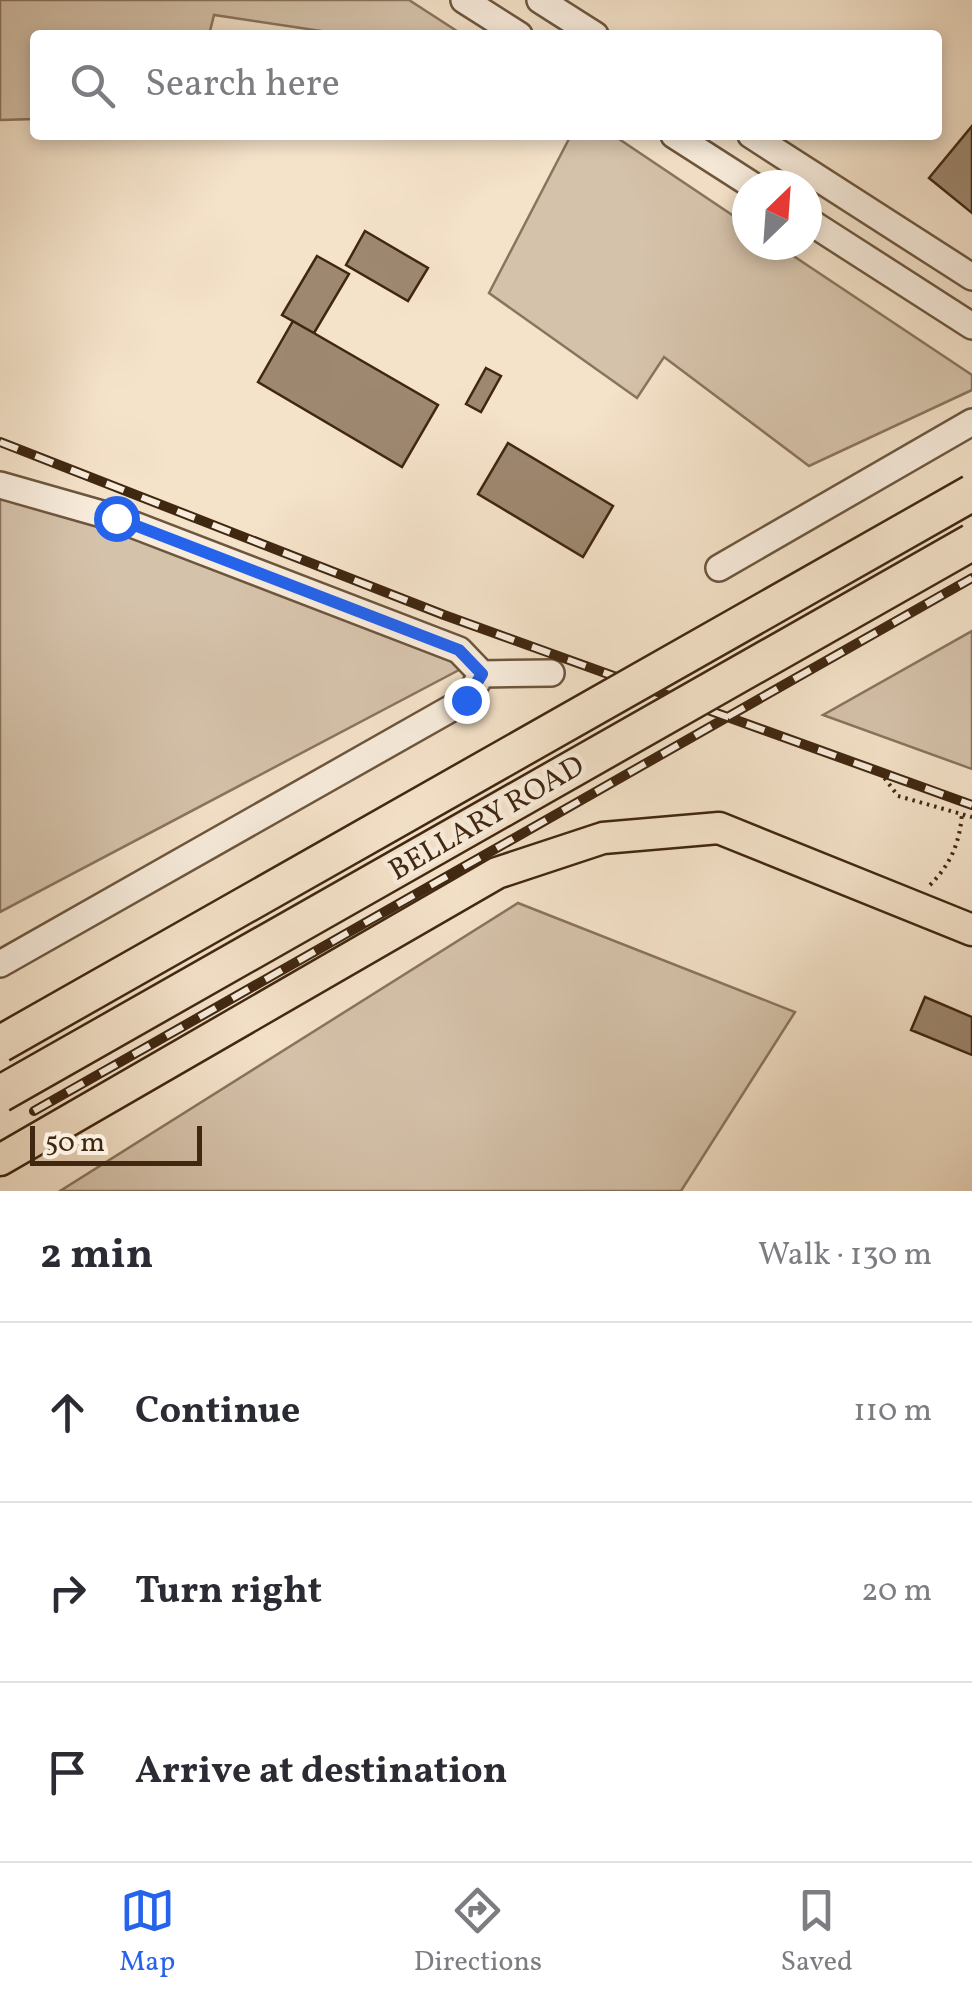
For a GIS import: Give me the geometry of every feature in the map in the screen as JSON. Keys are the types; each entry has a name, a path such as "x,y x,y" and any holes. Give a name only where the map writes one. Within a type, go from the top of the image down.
{"highway":[{"name":"BELLARY ROAD","path":"0,1044 972,494"},
{"name":"BELLARY ROAD","path":"0,1094 972,542"}],"main road":[{"path":"0,1160 497,873 604,838 719,828 972,930"}],"street":[{"path":"464,0 511,30"},
{"path":"540,0 587,30"},
{"path":"682,140 732,172"},
{"path":"759,140 972,277"},
{"path":"822,230 972,326"},
{"path":"719,568 972,422"},
{"path":"0,485 116,518 459,650 482,674 551,672"},
{"path":"0,964 466,700 482,674"}],"path":[{"path":"880,772 898,796 972,817"},
{"path":"909,905 946,870 960,836 962,813"}],"shaded area":[{"path":"0,0 409,0 455,30 314,30 214,15 210,30 30,30 30,119 0,120"},
{"path":"568,140 620,140 732,215 732,260 800,260 972,375 972,390 809,466 664,357 637,398 489,293"},
{"path":"0,484 476,661 0,912"},
{"path":"972,631 972,769 823,715"},
{"path":"518,903 795,1012 681,1191 60,1191"}],"building":[{"path":"972,126 972,213 929,178"},
{"path":"365,231 428,268 408,301 346,265"},
{"path":"317,256 349,274 314,333 282,315"},
{"path":"293,321 438,405 402,467 258,382"},
{"path":"486,368 501,376 481,412 466,404"},
{"path":"508,443 613,506 583,557 478,494"},
{"path":"925,997 972,1017 972,1055 911,1030"}],"railway":[{"path":"0,442 444,615 972,805"},
{"path":"24,1094 972,558"},
{"path":"34,1111 972,578"}],"route":[{"path":"116,518 459,650 482,674 466,700"}]}
